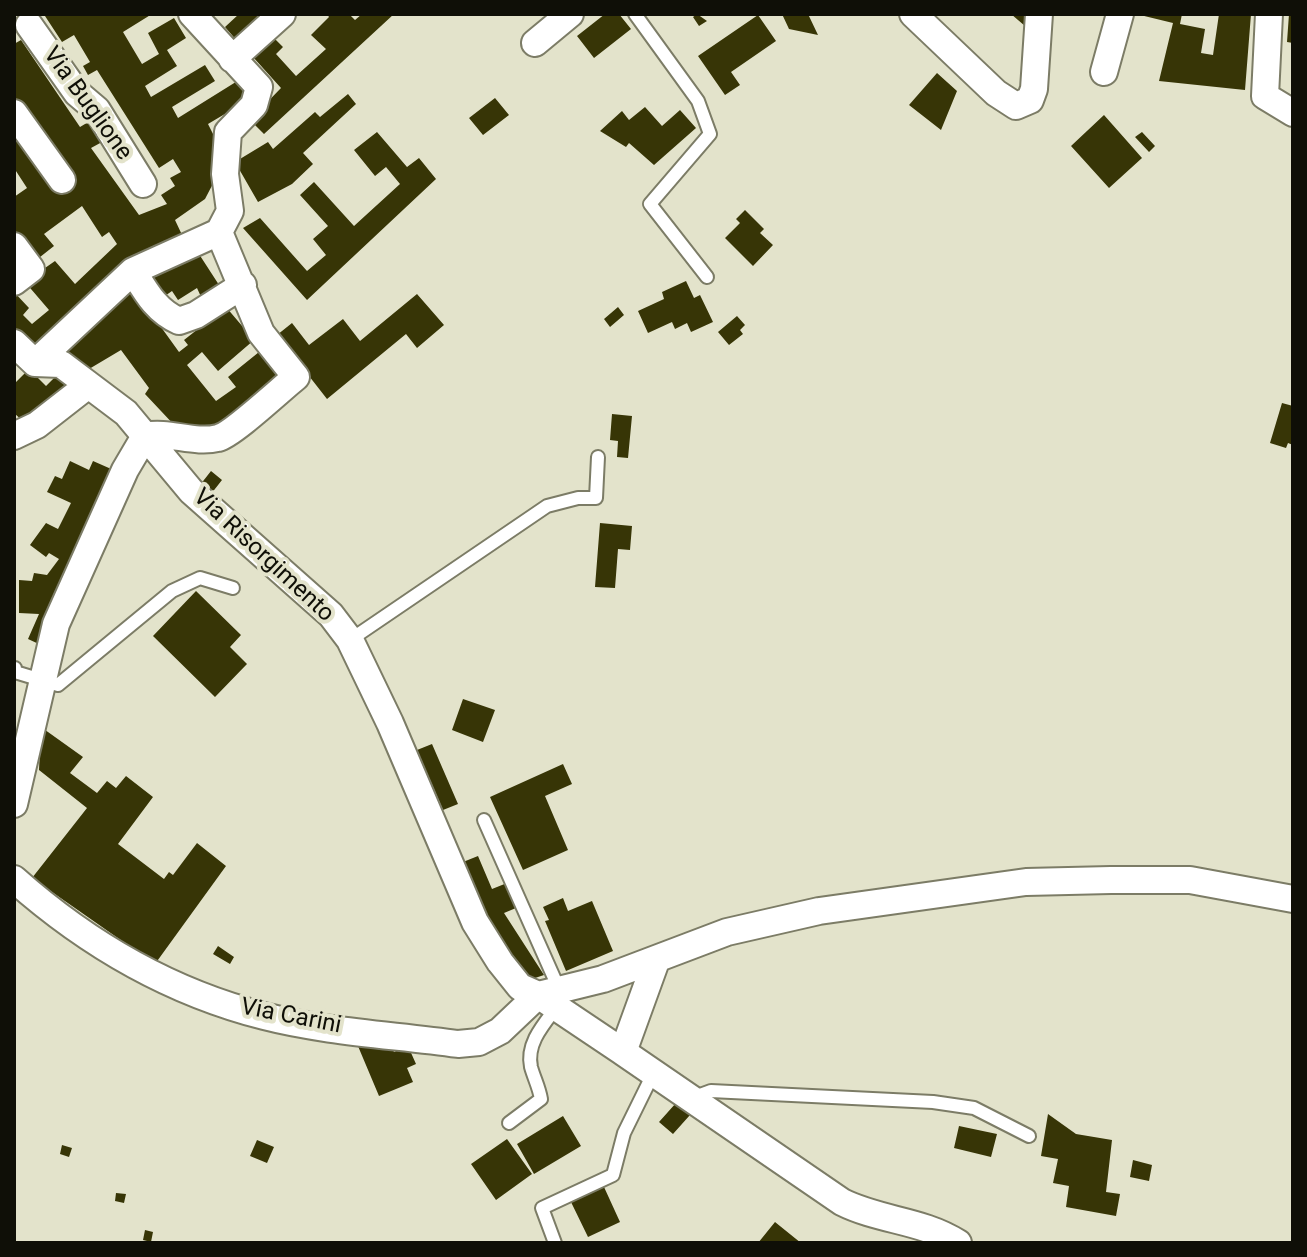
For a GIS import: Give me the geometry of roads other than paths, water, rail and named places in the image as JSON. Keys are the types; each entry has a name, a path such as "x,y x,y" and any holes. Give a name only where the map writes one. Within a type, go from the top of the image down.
{"street":[{"path":"232,59 282,14"},
{"path":"535,43 570,14"},
{"path":"913,14 996,93 1016,106 1030,100 1034,89 1039,14"},
{"path":"1104,72 1120,14"},
{"path":"1269,14 1265,96 1293,113"},
{"path":"35,363 133,271 219,232 230,211 225,174 228,132 254,105 259,87 196,15"},
{"name":"Via Buglione","path":"26,25 77,93 97,110 143,184"},
{"path":"14,113 62,180"},
{"path":"14,804 56,624 125,470 145,436 163,433 188,439 220,438 296,377 261,333 219,232"},
{"path":"14,246 31,269 14,282"},
{"path":"133,271 153,303 166,315 179,321 196,315 243,285"},
{"name":"Via Risorgimento","path":"14,343 35,363 61,364 126,413 191,491 331,615 350,640 390,723 475,922 520,987 551,997 653,1074 842,1202 863,1213 918,1223 958,1243"},
{"path":"14,436 37,425 87,386"},
{"name":"Via Carini","path":"14,879 95,940 157,979 265,1017 458,1044 479,1042 551,997"},
{"path":"551,997 656,961 727,932 819,911 1026,882 1190,880 1293,899"},
{"path":"623,1052 656,961"}],"lane":[{"path":"635,14 698,101 710,134 650,204 707,277"},
{"path":"350,640 547,506 578,498 596,498 598,457"},
{"path":"15,668 15,672 58,685 172,591 200,578 233,588"},
{"path":"484,820 551,997 531,1049 531,1067 541,1099 509,1123"},
{"path":"555,1243 542,1208 613,1175 624,1133 653,1074"},
{"path":"689,1099 711,1091 933,1102 974,1108 1029,1136"}]}
